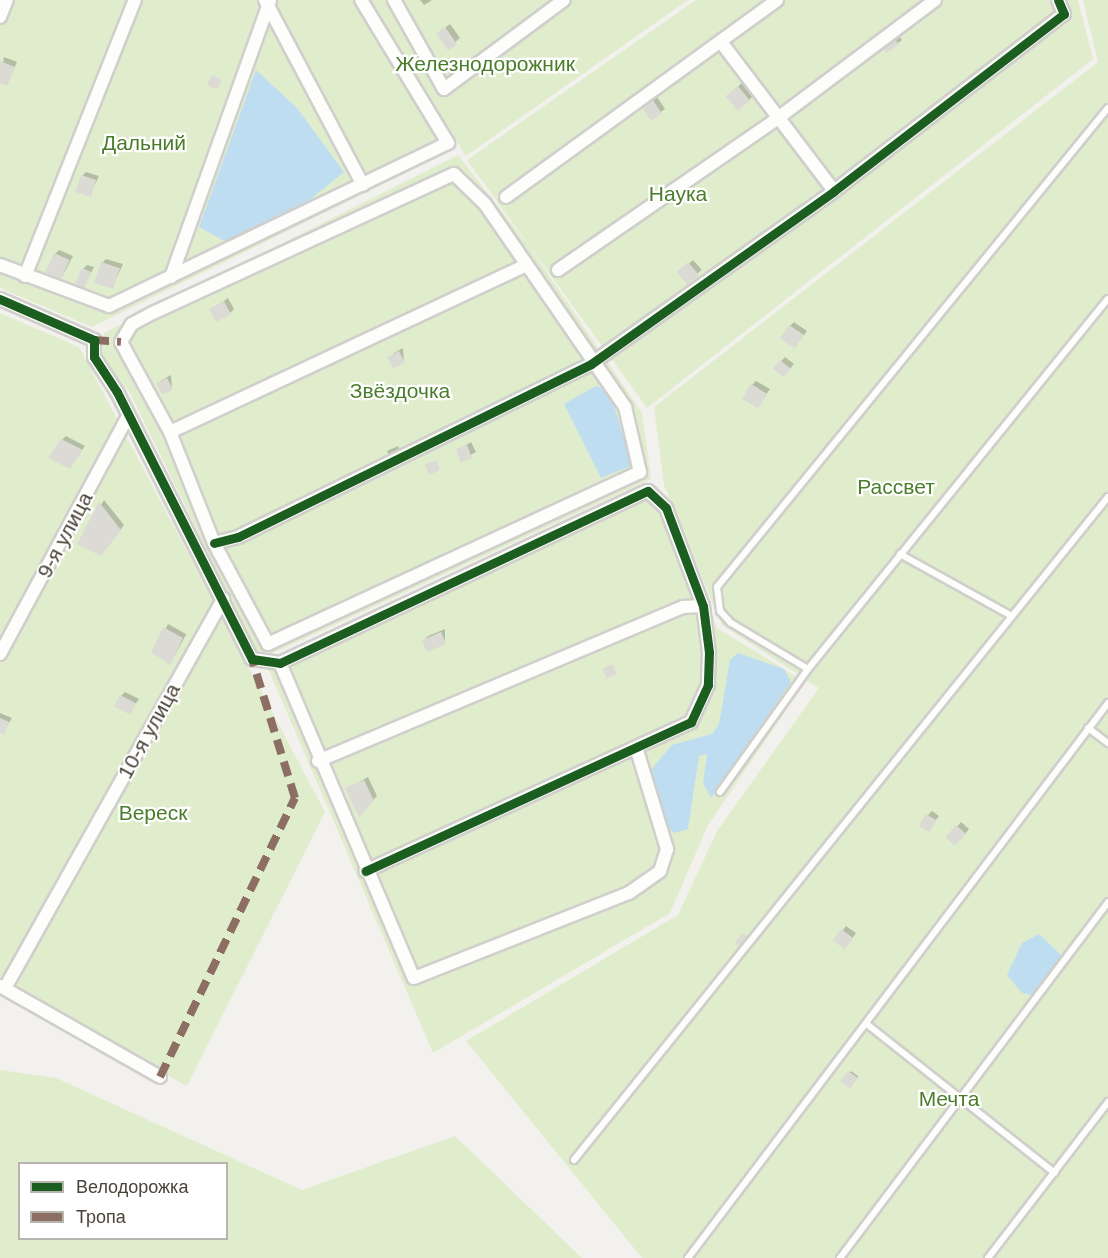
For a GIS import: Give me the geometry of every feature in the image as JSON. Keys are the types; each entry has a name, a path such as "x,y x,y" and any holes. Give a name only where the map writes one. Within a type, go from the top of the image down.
{"street":[{"path":"0,17 7,0"},
{"path":"25,276 135,0"},
{"path":"0,265 109,306 448,144 361,0"},
{"path":"394,0 444,89 564,0"},
{"path":"506,197 777,0"},
{"path":"558,270 778,118 935,0"},
{"path":"214,543 238,537 591,364 834,191 1064,14 1058,0"},
{"path":"171,277 268,1"},
{"path":"268,1 363,185"},
{"path":"721,42 834,191"},
{"path":"454,174 485,204 591,364 625,407 640,472 267,644 214,543 170,432 121,342 132,324 333,228 454,174"},
{"path":"170,432 526,265"},
{"path":"0,301 94,340 94,357 128,416 252,659 279,663 648,491 666,508 703,606 709,652 703,706 691,722 637,750 366,871"},
{"name":"9-я улица","path":"0,654 128,416"},
{"name":"10-я улица","path":"2,987 223,599"},
{"path":"318,761 683,607 703,606"},
{"path":"279,663 318,761 414,978 628,892 660,871 667,849 637,750"},
{"path":"2,987 160,1077"}],"lane":[{"path":"808,669 731,623 720,611 717,587 1108,108"},
{"path":"720,792 808,669 1108,299"},
{"path":"574,1160 1010,615 1108,497"},
{"path":"900,554 1010,615"},
{"path":"688,1258 868,1025 1108,703"},
{"path":"1088,728 1108,743"},
{"path":"840,1258 962,1100 1108,902"},
{"path":"868,1025 1055,1173"},
{"path":"988,1258 1108,1102"}],"green space":[{"name":"Дальний","path":"0,0 361,0 457,148 92,327 0,288"},
{"name":"Железнодорожник","path":"369,0 688,0 466,156"},
{"name":"Наука","path":"696,0 1078,0 1093,59 647,408 467,160"},
{"name":"Рассвет","path":"1083,0 1108,0 1108,1258 642,1258 466,1041 678,915 717,831 819,688 722,625 664,485 654,407 1098,62"},
{"name":"Звёздочка","path":"458,155 529,246 642,413 651,479 260,659 130,393 99,353 104,333"},
{"name":"Вереск","path":"0,313 79,347 325,812 187,1086 0,985"},
{"path":"652,488 667,502 717,628 805,682 708,825 670,913 433,1053 267,666"},
{"path":"0,1070 56,1078 302,1190 455,1136 582,1258 0,1258"}],"water":[{"path":"256,70 297,108 344,172 280,224 228,243 199,227"},
{"path":"596,386 609,391 633,465 601,478 564,404"},
{"path":"738,653 784,669 791,682 711,798 703,783 707,754 699,756 688,829 674,833 667,827 650,771 672,745 712,734 719,724 730,660"},
{"path":"1039,934 1063,957 1033,995 1022,993 1007,975 1022,943"}],"building":[{"path":"445,27 457,44 448,51 436,33"},
{"path":"891,33 899,45 886,53 879,41"},
{"path":"0,61 15,67 7,86 0,83"},
{"path":"212,75 222,80 217,90 207,85"},
{"path":"738,86 750,101 738,111 726,96"},
{"path":"651,97 662,114 651,121 640,104"},
{"path":"81,175 96,180 91,197 75,192"},
{"path":"54,253 70,260 61,279 45,272"},
{"path":"101,262 120,268 113,289 94,283"},
{"path":"688,262 699,275 687,285 677,272"},
{"path":"82,268 91,272 82,292 73,288"},
{"path":"224,301 231,314 216,322 209,309"},
{"path":"789,325 804,335 795,348 780,338"},
{"path":"399,351 405,363 393,368 387,357"},
{"path":"780,360 791,369 784,377 773,369"},
{"path":"167,378 173,390 162,395 156,383"},
{"path":"751,384 767,394 758,408 742,398"},
{"path":"61,439 83,450 70,469 48,458"},
{"path":"467,445 472,458 461,462 456,449"},
{"path":"436,460 440,470 429,475 425,464"},
{"path":"99,502 121,530 101,556 77,544"},
{"path":"163,627 183,638 170,665 151,652"},
{"path":"441,632 446,644 427,652 422,640"},
{"path":"612,664 617,674 607,679 602,669"},
{"path":"120,695 136,703 130,715 114,707"},
{"path":"0,718 9,722 4,735 0,733"},
{"path":"364,780 374,801 359,817 345,788"},
{"path":"926,814 936,820 929,832 919,826"},
{"path":"956,825 966,834 955,846 945,837"},
{"path":"841,929 853,938 845,949 833,940"},
{"path":"742,933 752,940 744,951 735,944"},
{"path":"848,1071 858,1078 850,1089 841,1082"}],"marked path":[{"path":"94,340 121,342"},
{"path":"160,1077 295,798 252,659"}],"cycle path":[{"path":"214,543 238,537 591,364 834,191 1064,14 1058,0"},
{"path":"0,299 94,340 94,357 117,392 252,659 280,663 648,491 666,508 703,606 709,652 708,685 691,722 366,871"}],"park label":[{"name":"Мечта","path":"949,1099"}]}
